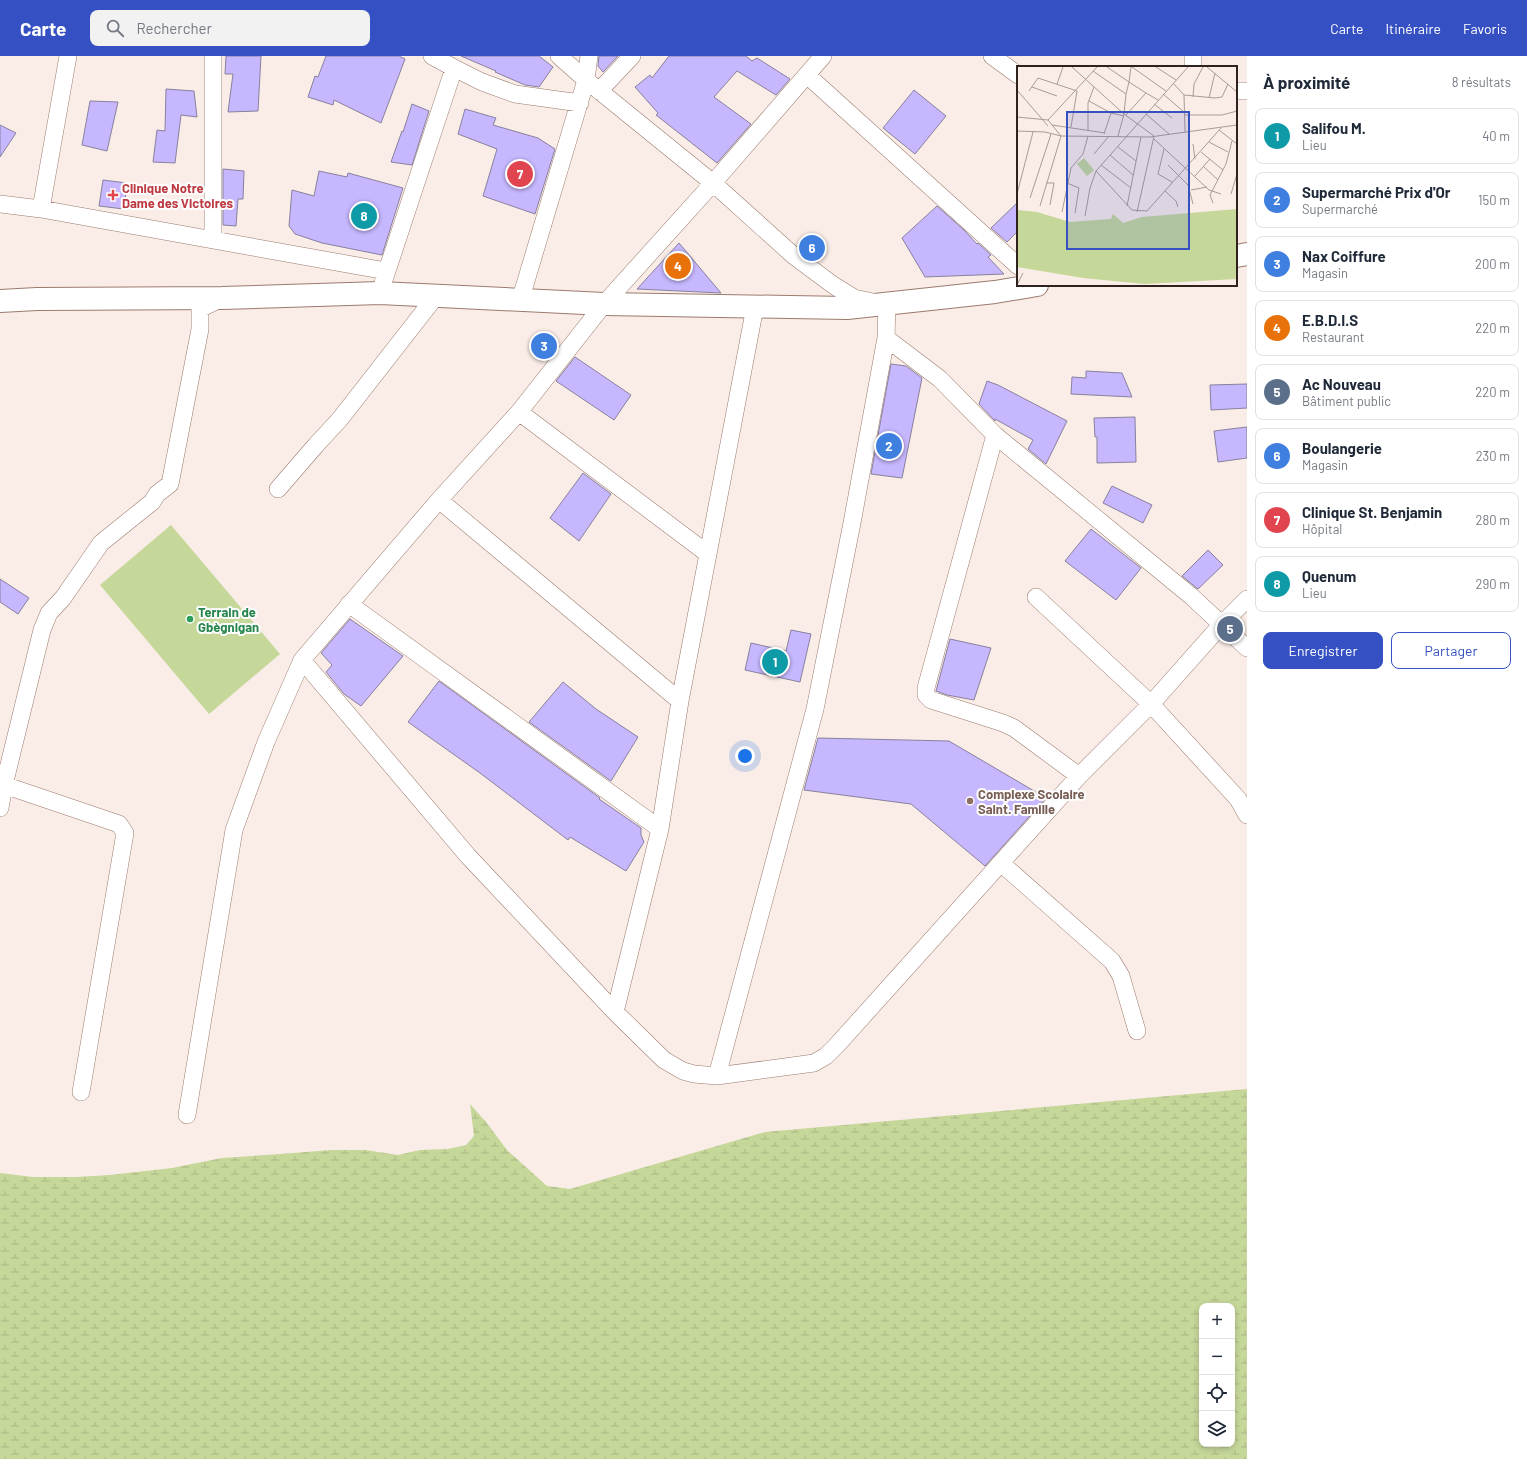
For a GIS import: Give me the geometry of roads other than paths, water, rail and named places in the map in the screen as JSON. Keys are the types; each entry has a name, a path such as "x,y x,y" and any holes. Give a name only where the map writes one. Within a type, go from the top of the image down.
{"main road":[{"path":"1237,256 1247,254"},
{"path":"0,301 37,299 222,298 380,293 604,304 847,308 887,305 1032,286"}],"street":[{"path":"41,209 68,56"},
{"path":"213,56 213,239"},
{"path":"432,56 482,82 515,94 580,103"},
{"path":"559,56 593,86 712,183 794,256 833,285 854,298 887,305 886,338 852,523 815,709 717,1076"},
{"path":"589,56 593,86"},
{"path":"520,301 580,103 593,86 632,56"},
{"path":"187,1115 234,830 266,742 302,660 439,500 519,412 604,304 823,56"},
{"path":"992,56 1017,74"},
{"path":"380,293 454,68"},
{"path":"807,75 1017,265"},
{"path":"0,204 41,209 386,271"},
{"path":"278,489 340,419 436,296"},
{"path":"0,808 4,785 42,630 49,613 63,598 101,543 152,502 157,494 170,484 200,329 200,309 222,298"},
{"path":"615,1012 660,829 680,701 755,307"},
{"path":"886,338 940,379 995,435 1191,596 1247,648"},
{"path":"519,412 708,554"},
{"path":"995,435 926,688 926,695 931,700 1003,722 1014,728 1079,776"},
{"path":"439,500 680,701"},
{"path":"1036,597 1151,704 1238,799 1247,815"},
{"path":"302,660 468,856 615,1012 664,1060 683,1071 694,1074 717,1076 814,1063 826,1056 838,1045 1002,864 1079,776 1151,704 1222,624 1247,599"},
{"path":"349,604 660,829"},
{"path":"4,785 119,824 125,833 81,1092"},
{"path":"1002,864 1112,961 1121,976 1137,1031"}],"place":[{"name":"Clinique St. Benjamin","path":"520,174"},
{"name":"Clinique Notre Dame des Victoires","path":"113,195"},
{"name":"Quenum","path":"364,216"},
{"name":"Boulangerie","path":"812,248"},
{"name":"E.B.D.I.S","path":"678,266"},
{"name":"Nax Coiffure","path":"544,346"},
{"name":"Supermarché Prix d'Or","path":"889,446"},
{"name":"Terrain de Gbègnigan","path":"190,619"},
{"name":"Ac Nouveau","path":"1230,629"},
{"name":"Salifou M.","path":"775,662"},
{"name":"Complexe Scolaire Saint. Famille","path":"970,801"}]}
